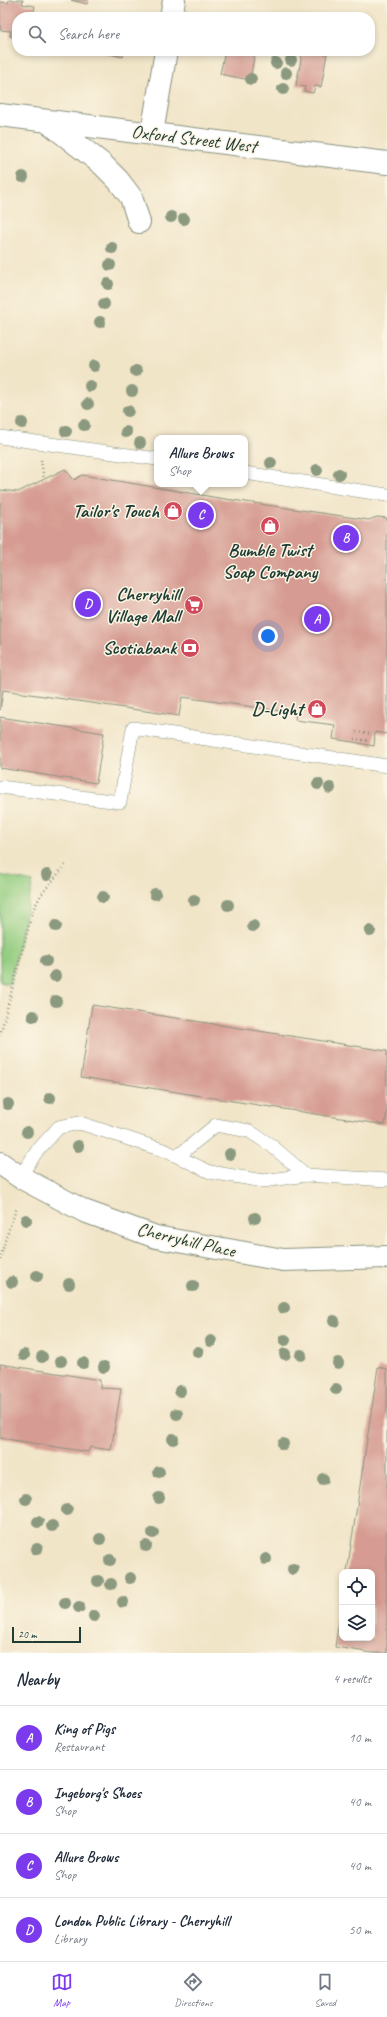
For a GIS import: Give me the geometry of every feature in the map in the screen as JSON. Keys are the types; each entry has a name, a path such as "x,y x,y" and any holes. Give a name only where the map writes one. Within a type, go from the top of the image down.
{"main road":[{"path":"172,12 174,0"},
{"path":"152,133 165,56"},
{"name":"Oxford Street West","path":"0,115 387,163"},
{"path":"47,121 102,164 118,180 131,197 140,222"},
{"name":"Cherryhill Place","path":"0,1163 20,1177 84,1212 156,1237 283,1260 387,1257"}],"lane":[{"path":"0,438 154,459"},
{"path":"248,473 387,495"},
{"path":"0,787 120,802 133,728 387,766"},
{"path":"20,1177 37,1152 59,1127 80,1123 166,1151 210,1172 263,1181 306,1175 387,1180"},
{"path":"178,1156 216,1125 249,1131 272,1146 306,1175"}],"path":[{"path":"356,732 372,734"},
{"path":"354,739 370,741"},
{"path":"0,1035 33,910 41,896 66,864"},
{"path":"0,1260 6,1237 17,1207"}],"green space":[{"path":"0,875 33,882 10,984 0,982"}],"building":[{"path":"9,0 23,0 22,4 35,6 34,12 12,12 12,36 10,36 11,31 0,30 0,2 8,3"},
{"path":"71,0 88,0 87,4"},
{"path":"224,56 254,56 250,80 220,74"},
{"path":"302,56 327,56 321,87 315,86 313,93 304,91 305,87 296,85"},
{"name":"Cherryhill Village Mall","path":"65,469 74,480 82,475 219,498 369,520 377,517 387,518 387,734 375,732 374,746 333,739 335,725 295,720 296,713 182,697 179,716 3,690 0,710 0,490 18,492"},
{"path":"0,717 104,733 96,783 0,768"},
{"path":"92,1005 387,1051 387,1112 385,1125 81,1077"},
{"path":"0,1364 100,1380 100,1388 121,1389 111,1450 90,1447 88,1452 0,1438"},
{"path":"378,1367 387,1369 387,1653 373,1653 335,1647 339,1620 339,1641 375,1641 375,1569 347,1569"}],"place":[{"name":"Tailor's Touch","path":"173,511"},
{"name":"Allure Brows","path":"201,515"},
{"name":"Bumble Twist Soap Company","path":"270,526"},
{"name":"Ingeborg's Shoes","path":"346,538"},
{"name":"London Public Library - Cherryhill","path":"88,604"},
{"name":"Cherryhill Village Mall","path":"194,605"},
{"name":"King of Pigs","path":"317,619"},
{"name":"Scotiabank","path":"190,648"},
{"name":"D-Light","path":"317,709"}]}
